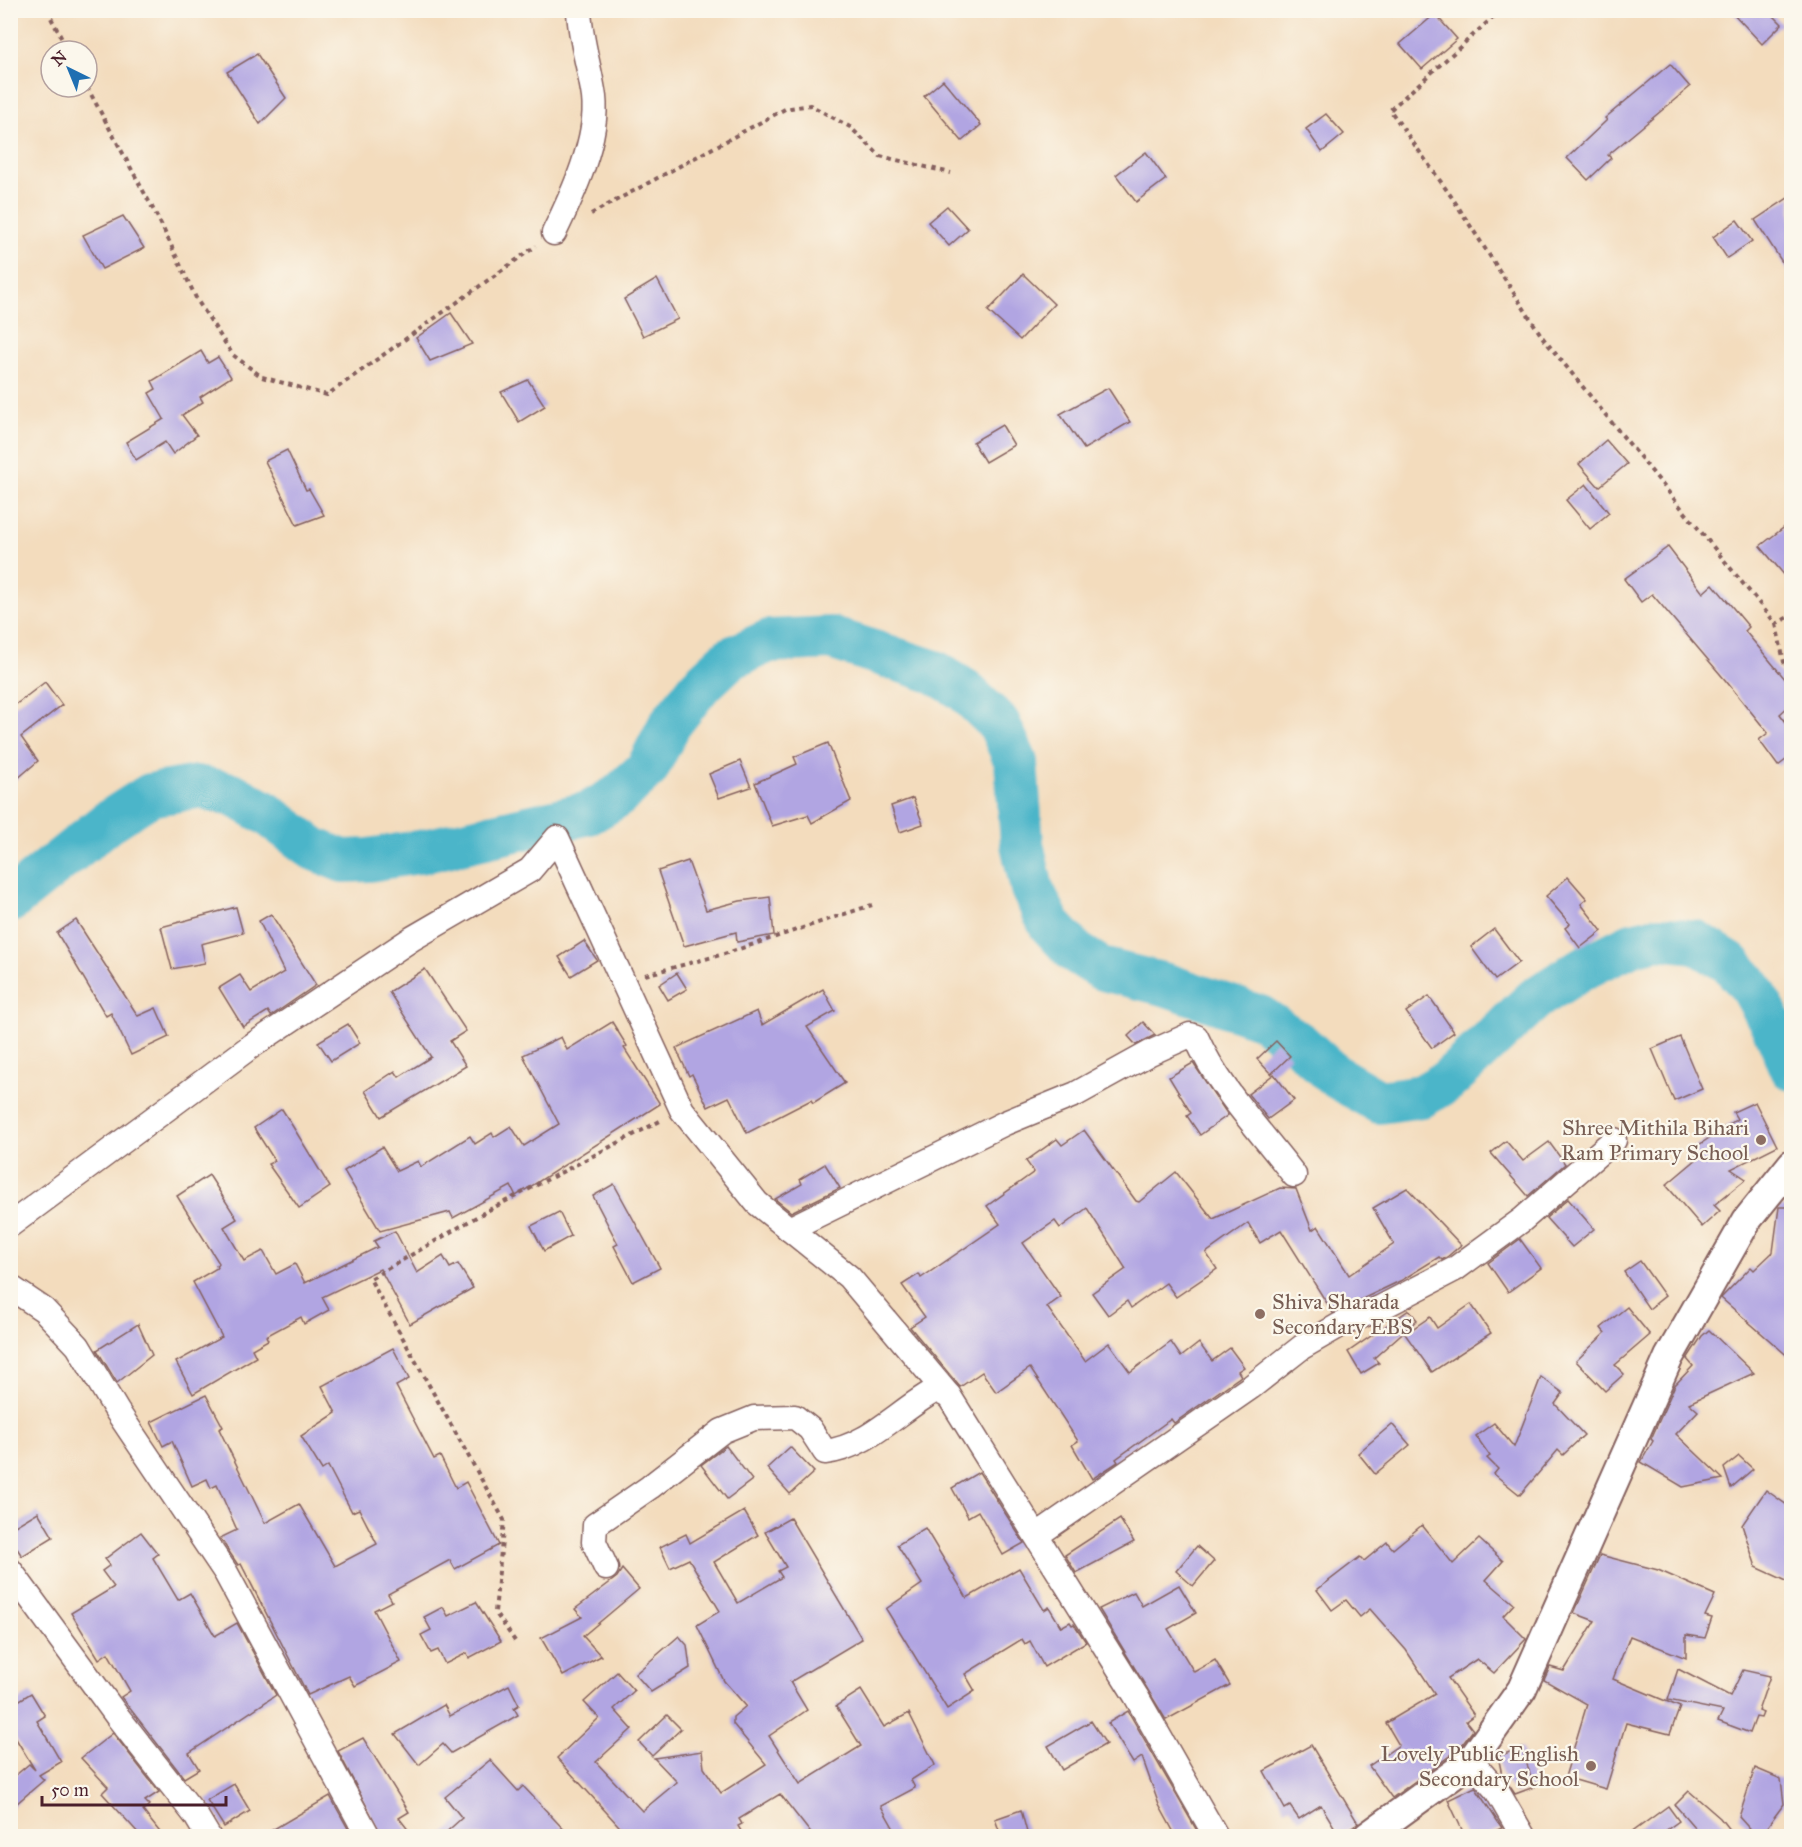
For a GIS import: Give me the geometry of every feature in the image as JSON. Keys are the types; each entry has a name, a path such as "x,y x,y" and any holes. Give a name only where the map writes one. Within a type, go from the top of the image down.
{"street":[{"path":"554,233 570,199 590,142 594,98 579,10"},
{"path":"10,1225 250,1047 413,938 530,870 557,838 682,1110 757,1203 849,1277 950,1396 1136,1696 1216,1836"},
{"path":"789,1229 1005,1123 1076,1094 1150,1053 1190,1035 1196,1037 1204,1055 1236,1103 1294,1175"},
{"path":"1036,1535 1251,1387 1302,1347 1340,1325 1380,1308 1455,1269 1522,1220 1614,1140"},
{"path":"1368,1836 1471,1761 1522,1689 1670,1357 1747,1220 1789,1166"},
{"path":"10,1287 44,1310 78,1346 117,1411 225,1573 368,1836"},
{"path":"606,1568 594,1542 595,1525 650,1487 722,1431 754,1418 795,1417 810,1429 825,1452 842,1450 864,1438 914,1401 936,1390 950,1396"},
{"path":"10,1570 117,1716 196,1816 208,1836"},
{"path":"1471,1761 1497,1791 1523,1836"}],"path":[{"path":"46,10 62,39"},
{"path":"1501,10 1390,110 1453,199 1543,338 1776,624 1784,662 1791,672"},
{"path":"93,99 159,220 197,300 233,355 261,377 327,395 554,233 785,109 810,105 850,127 880,156 951,173"},
{"path":"1776,624 1791,615"},
{"path":"621,981 724,954 872,905"},
{"path":"515,1641 495,1612 504,1520 370,1279 485,1212 682,1110"}],"building":[{"path":"1730,10 1768,10 1782,24 1762,44"},
{"path":"1435,14 1457,39 1422,69 1400,44"},
{"path":"257,54 286,98 260,124 227,72"},
{"path":"1670,64 1690,87 1608,155 1611,158 1588,180 1567,158 1607,120 1605,118"},
{"path":"943,80 981,125 962,141 924,96"},
{"path":"1326,114 1344,134 1322,152 1306,129"},
{"path":"1146,152 1166,179 1136,202 1116,175"},
{"path":"1791,196 1791,276 1755,220"},
{"path":"947,206 968,229 949,246 928,222"},
{"path":"123,216 144,248 102,269 83,235"},
{"path":"1737,220 1752,241 1727,258 1713,237"},
{"path":"1023,274 1054,304 1020,340 988,311"},
{"path":"657,279 678,319 643,336 624,299"},
{"path":"451,313 472,344 430,361 416,338"},
{"path":"201,351 208,363 218,357 231,377 200,397 203,402 182,415 197,435 173,454 165,442 136,460 126,442 164,419 149,393 156,389 152,381"},
{"path":"528,380 545,406 519,422 501,392"},
{"path":"1108,388 1130,422 1084,449 1060,414"},
{"path":"1002,425 1014,445 985,462 973,442"},
{"path":"1606,440 1627,464 1599,487 1579,464"},
{"path":"287,450 306,490 309,489 324,515 297,525 265,461"},
{"path":"1586,484 1609,513 1590,529 1566,500"},
{"path":"1791,522 1791,583 1760,546"},
{"path":"1668,547 1703,593 1713,584 1749,627 1745,631 1791,686 1791,704 1780,714 1791,729 1791,756 1778,766 1759,740 1768,733 1726,681 1652,594 1641,602 1624,579"},
{"path":"45,682 62,705 21,737 38,761 10,785 10,709"},
{"path":"828,743 851,801 812,823 808,815 772,826 755,783 797,764 794,757"},
{"path":"740,761 751,787 719,798 709,774"},
{"path":"913,798 923,824 900,832 891,806"},
{"path":"688,861 706,910 740,901 770,897 774,935 737,942 736,932 684,946 658,871"},
{"path":"1568,877 1587,899 1581,904 1602,931 1580,948 1565,928 1570,924 1546,896"},
{"path":"236,907 243,933 201,944 205,963 172,969 161,927"},
{"path":"271,914 316,985 271,1016 268,1011 243,1027 219,988 240,975 251,992 284,972 259,921"},
{"path":"76,920 138,1016 156,1008 169,1037 131,1055 111,1013 106,1016 57,933"},
{"path":"1494,929 1519,962 1495,980 1471,947"},
{"path":"584,941 597,960 571,976 559,957"},
{"path":"425,969 466,1031 450,1041 466,1066 381,1117 365,1091 395,1071 399,1077 431,1057 389,992"},
{"path":"677,973 687,989 668,1000 659,985"},
{"path":"823,989 835,1011 807,1027 845,1083 813,1103 811,1100 747,1133 729,1097 708,1107 692,1074 689,1076 676,1048 757,1011 762,1025"},
{"path":"1429,996 1454,1032 1432,1048 1406,1012"},
{"path":"612,1022 627,1046 624,1048 660,1104 516,1196 511,1186 453,1218 450,1212 380,1231 344,1171 382,1147 397,1171 418,1161 421,1167 470,1136 475,1144 492,1133 494,1137 511,1126 524,1146 559,1124 523,1055 561,1037 567,1050"},
{"path":"1143,1022 1155,1035 1136,1045 1128,1036"},
{"path":"348,1024 360,1043 331,1061 318,1042"},
{"path":"1680,1037 1702,1089 1674,1101 1652,1049"},
{"path":"1276,1041 1290,1056 1271,1074 1257,1059"},
{"path":"1193,1063 1228,1115 1200,1135 1187,1116 1191,1113 1169,1077"},
{"path":"1274,1074 1294,1100 1268,1119 1248,1094"},
{"path":"1755,1102 1777,1146 1731,1169 1746,1179 1714,1205 1720,1211 1702,1227 1666,1185 1698,1158 1693,1149 1737,1119 1733,1112"},
{"path":"282,1109 330,1187 299,1208 268,1164 275,1161 254,1128"},
{"path":"1084,1130 1139,1202 1176,1172 1213,1219 1280,1188 1296,1189 1312,1230 1318,1226 1349,1275 1394,1244 1373,1208 1407,1188 1461,1245 1442,1260 1439,1257 1402,1280 1333,1313 1281,1230 1260,1243 1248,1223 1206,1253 1217,1269 1176,1297 1166,1283 1131,1308 1127,1301 1108,1315 1092,1293 1126,1269 1087,1208 1060,1228 1055,1221 1023,1243 1061,1297 1047,1307 1085,1361 1109,1343 1130,1372 1171,1342 1181,1357 1199,1343 1212,1361 1230,1348 1244,1367 1238,1371 1241,1376 1174,1423 1171,1419 1116,1459 1118,1462 1092,1479 1072,1445 1078,1441 1030,1368 996,1392 982,1372 960,1387 910,1327 925,1317 902,1285 919,1274 921,1278 1000,1224 987,1206 1034,1172 1026,1161 1057,1139 1062,1145"},
{"path":"1506,1141 1523,1161 1549,1142 1565,1164 1528,1196 1491,1153"},
{"path":"825,1164 840,1188 791,1212 775,1199 802,1184 800,1179"},
{"path":"209,1175 237,1219 224,1227 244,1261 263,1251 276,1274 295,1264 305,1283 378,1247 374,1241 395,1231 417,1273 443,1256 450,1268 458,1264 473,1288 410,1324 380,1269 322,1297 329,1310 304,1324 301,1317 266,1336 268,1340 252,1349 256,1357 193,1394 176,1362 222,1337 193,1282 217,1268 216,1265 219,1263 177,1196"},
{"path":"614,1184 660,1268 633,1282 614,1246 618,1244 593,1196"},
{"path":"1568,1199 1594,1229 1572,1247 1546,1218"},
{"path":"1779,1207 1791,1207 1791,1359 1721,1298 1751,1267 1754,1270 1773,1252"},
{"path":"559,1212 571,1236 544,1251 531,1226"},
{"path":"1520,1239 1541,1268 1508,1292 1488,1263"},
{"path":"1640,1261 1665,1296 1649,1309 1624,1272"},
{"path":"1471,1304 1491,1333 1432,1372 1405,1334 1430,1317 1437,1328"},
{"path":"1627,1307 1650,1335 1615,1365 1624,1374 1605,1391 1576,1361 1605,1333 1601,1328"},
{"path":"1409,1310 1417,1320 1374,1358 1379,1363 1361,1374 1348,1352"},
{"path":"138,1324 152,1355 117,1383 97,1350"},
{"path":"1709,1330 1754,1373 1689,1403 1698,1411 1676,1434 1723,1479 1683,1487 1641,1462 1653,1441 1651,1439 1675,1385 1693,1366 1687,1359 1702,1336"},
{"path":"393,1348 409,1379 396,1386 434,1459 440,1456 456,1488 466,1482 499,1545 455,1569 450,1560 388,1594 392,1601 374,1610 401,1662 355,1686 349,1676 308,1695 241,1564 238,1565 220,1538 237,1530 217,1485 211,1488 207,1479 192,1486 172,1441 163,1446 151,1422 206,1395 223,1427 219,1429 265,1523 299,1504 335,1566 377,1544 359,1509 352,1512 328,1466 322,1470 301,1436 336,1413 322,1386"},
{"path":"1541,1377 1563,1393 1555,1404 1584,1435 1563,1455 1558,1450 1520,1495 1494,1474 1498,1469 1487,1458 1490,1456 1476,1436 1494,1423 1514,1447"},
{"path":"1392,1424 1410,1445 1375,1474 1358,1453"},
{"path":"726,1446 752,1480 727,1499 701,1465"},
{"path":"790,1447 814,1472 790,1494 767,1468"},
{"path":"1739,1456 1753,1469 1731,1488 1724,1468"},
{"path":"979,1472 1024,1543 1003,1555 978,1511 968,1517 952,1488"},
{"path":"1766,1490 1791,1508 1791,1583 1756,1567 1742,1525"},
{"path":"744,1511 758,1535 714,1562 738,1603 782,1577 778,1571 786,1567 765,1532 790,1518 862,1639 790,1682 807,1710 769,1736 800,1784 861,1746 836,1706 861,1690 884,1727 909,1713 935,1765 911,1780 915,1788 881,1806 898,1836 813,1836 780,1794 739,1819 742,1824 738,1826 744,1836 628,1836 557,1758 599,1718 584,1702 617,1672 634,1691 614,1709 632,1729 596,1762 642,1811 677,1782 654,1758 702,1751 704,1768 721,1793 766,1764 733,1724 733,1717 746,1706 724,1681 697,1625 720,1611 689,1559 670,1568 660,1547 686,1534 690,1543"},
{"path":"38,1512 53,1537 22,1556 10,1538 10,1529"},
{"path":"1120,1519 1134,1542 1076,1573 1065,1555"},
{"path":"1422,1525 1453,1564 1479,1539 1503,1561 1486,1580 1514,1604 1503,1616 1526,1639 1494,1673 1477,1659 1448,1678 1474,1715 1466,1721 1473,1730 1459,1749 1392,1798 1369,1766 1399,1745 1386,1723 1435,1694 1406,1650 1370,1609 1360,1617 1346,1600 1332,1610 1317,1590 1360,1557 1364,1561 1387,1542 1393,1549"},
{"path":"925,1528 967,1598 1019,1568 1044,1610 1049,1607 1061,1627 1070,1622 1074,1624 1086,1642 1044,1667 1030,1641 1025,1644 1022,1639 965,1674 975,1691 947,1709 886,1609 922,1584 897,1545"},
{"path":"141,1532 158,1554 153,1558 178,1600 190,1593 215,1636 237,1623 276,1695 189,1753 199,1769 184,1778 121,1697 130,1691 108,1653 99,1659 71,1613 114,1587 102,1571 110,1565 105,1559"},
{"path":"1197,1546 1214,1561 1193,1586 1176,1571"},
{"path":"1600,1555 1658,1570 1715,1595 1705,1616 1712,1618 1705,1638 1686,1635 1686,1658 1630,1636 1613,1679 1680,1707 1670,1734 1626,1723 1606,1789 1565,1777 1587,1704 1544,1680 1550,1667 1564,1671 1595,1621 1574,1613"},
{"path":"622,1569 639,1589 583,1636 601,1656 563,1676 541,1638 582,1617 575,1609 617,1577"},
{"path":"1179,1585 1196,1613 1168,1629 1194,1672 1215,1660 1230,1685 1166,1720 1099,1609 1134,1592 1142,1606"},
{"path":"476,1602 501,1641 469,1658 467,1653 445,1664 438,1650 431,1653 421,1635 431,1630 424,1617 443,1607 448,1616"},
{"path":"679,1636 687,1645 690,1668 651,1692 635,1674"},
{"path":"1678,1669 1730,1696 1743,1670 1770,1676 1758,1711 1763,1713 1761,1718 1756,1717 1750,1733 1718,1721 1723,1711 1668,1700"},
{"path":"509,1685 519,1705 514,1708 518,1715 451,1753 443,1744 419,1765 395,1734 444,1705 450,1716"},
{"path":"31,1693 45,1716 37,1721 61,1762 39,1775 44,1780 10,1809 10,1780 29,1764 35,1770 10,1729 10,1706"},
{"path":"1128,1711 1200,1836 1176,1836 1159,1805 1142,1757 1133,1763 1108,1723"},
{"path":"667,1715 681,1729 652,1756 639,1742"},
{"path":"1091,1721 1106,1744 1062,1770 1048,1746"},
{"path":"113,1733 159,1792 145,1801 149,1805 143,1811 163,1836 141,1836 102,1793 108,1787 81,1758"},
{"path":"363,1738 409,1812 399,1818 413,1836 382,1836 338,1751"},
{"path":"1311,1745 1358,1823 1339,1835 1321,1805 1299,1819 1290,1806 1285,1809 1264,1771"},
{"path":"1522,1748 1534,1787 1515,1794 1502,1775 1498,1756"},
{"path":"490,1760 518,1791 523,1786 570,1836 442,1836 462,1818 445,1797"},
{"path":"1755,1768 1781,1779 1784,1804 1760,1836 1756,1836 1739,1817"},
{"path":"234,1784 250,1811 224,1827 207,1800"},
{"path":"1475,1787 1502,1828 1484,1836 1465,1836 1448,1800"},
{"path":"1689,1791 1720,1818 1734,1836 1702,1836 1675,1805"},
{"path":"330,1796 352,1836 262,1836"},
{"path":"1668,1806 1679,1821 1658,1836 1627,1836"},
{"path":"1021,1810 1028,1836 1001,1836 995,1819"}],"waterway":[{"path":"10,901 108,822 150,795 197,787 232,794 266,813 314,849 343,861 369,860 425,851 589,813 618,796 647,769 670,724 699,687 729,659 769,641 831,638 935,672 964,690 999,724 1016,762 1022,844 1032,889 1050,925 1075,952 1102,969 1167,985 1260,1017 1300,1044 1335,1076 1379,1102 1422,1096 1446,1082 1536,998 1580,970 1632,944 1658,938 1696,942 1730,963 1752,988 1777,1034 1792,1069"}],"place":[{"name":"Shree Mithila Bihari Ram Primary School","path":"1761,1140"},
{"name":"Shiva Sharada Secondary EBS","path":"1260,1314"},
{"name":"Lovely Public English Secondary School","path":"1591,1766"}]}
